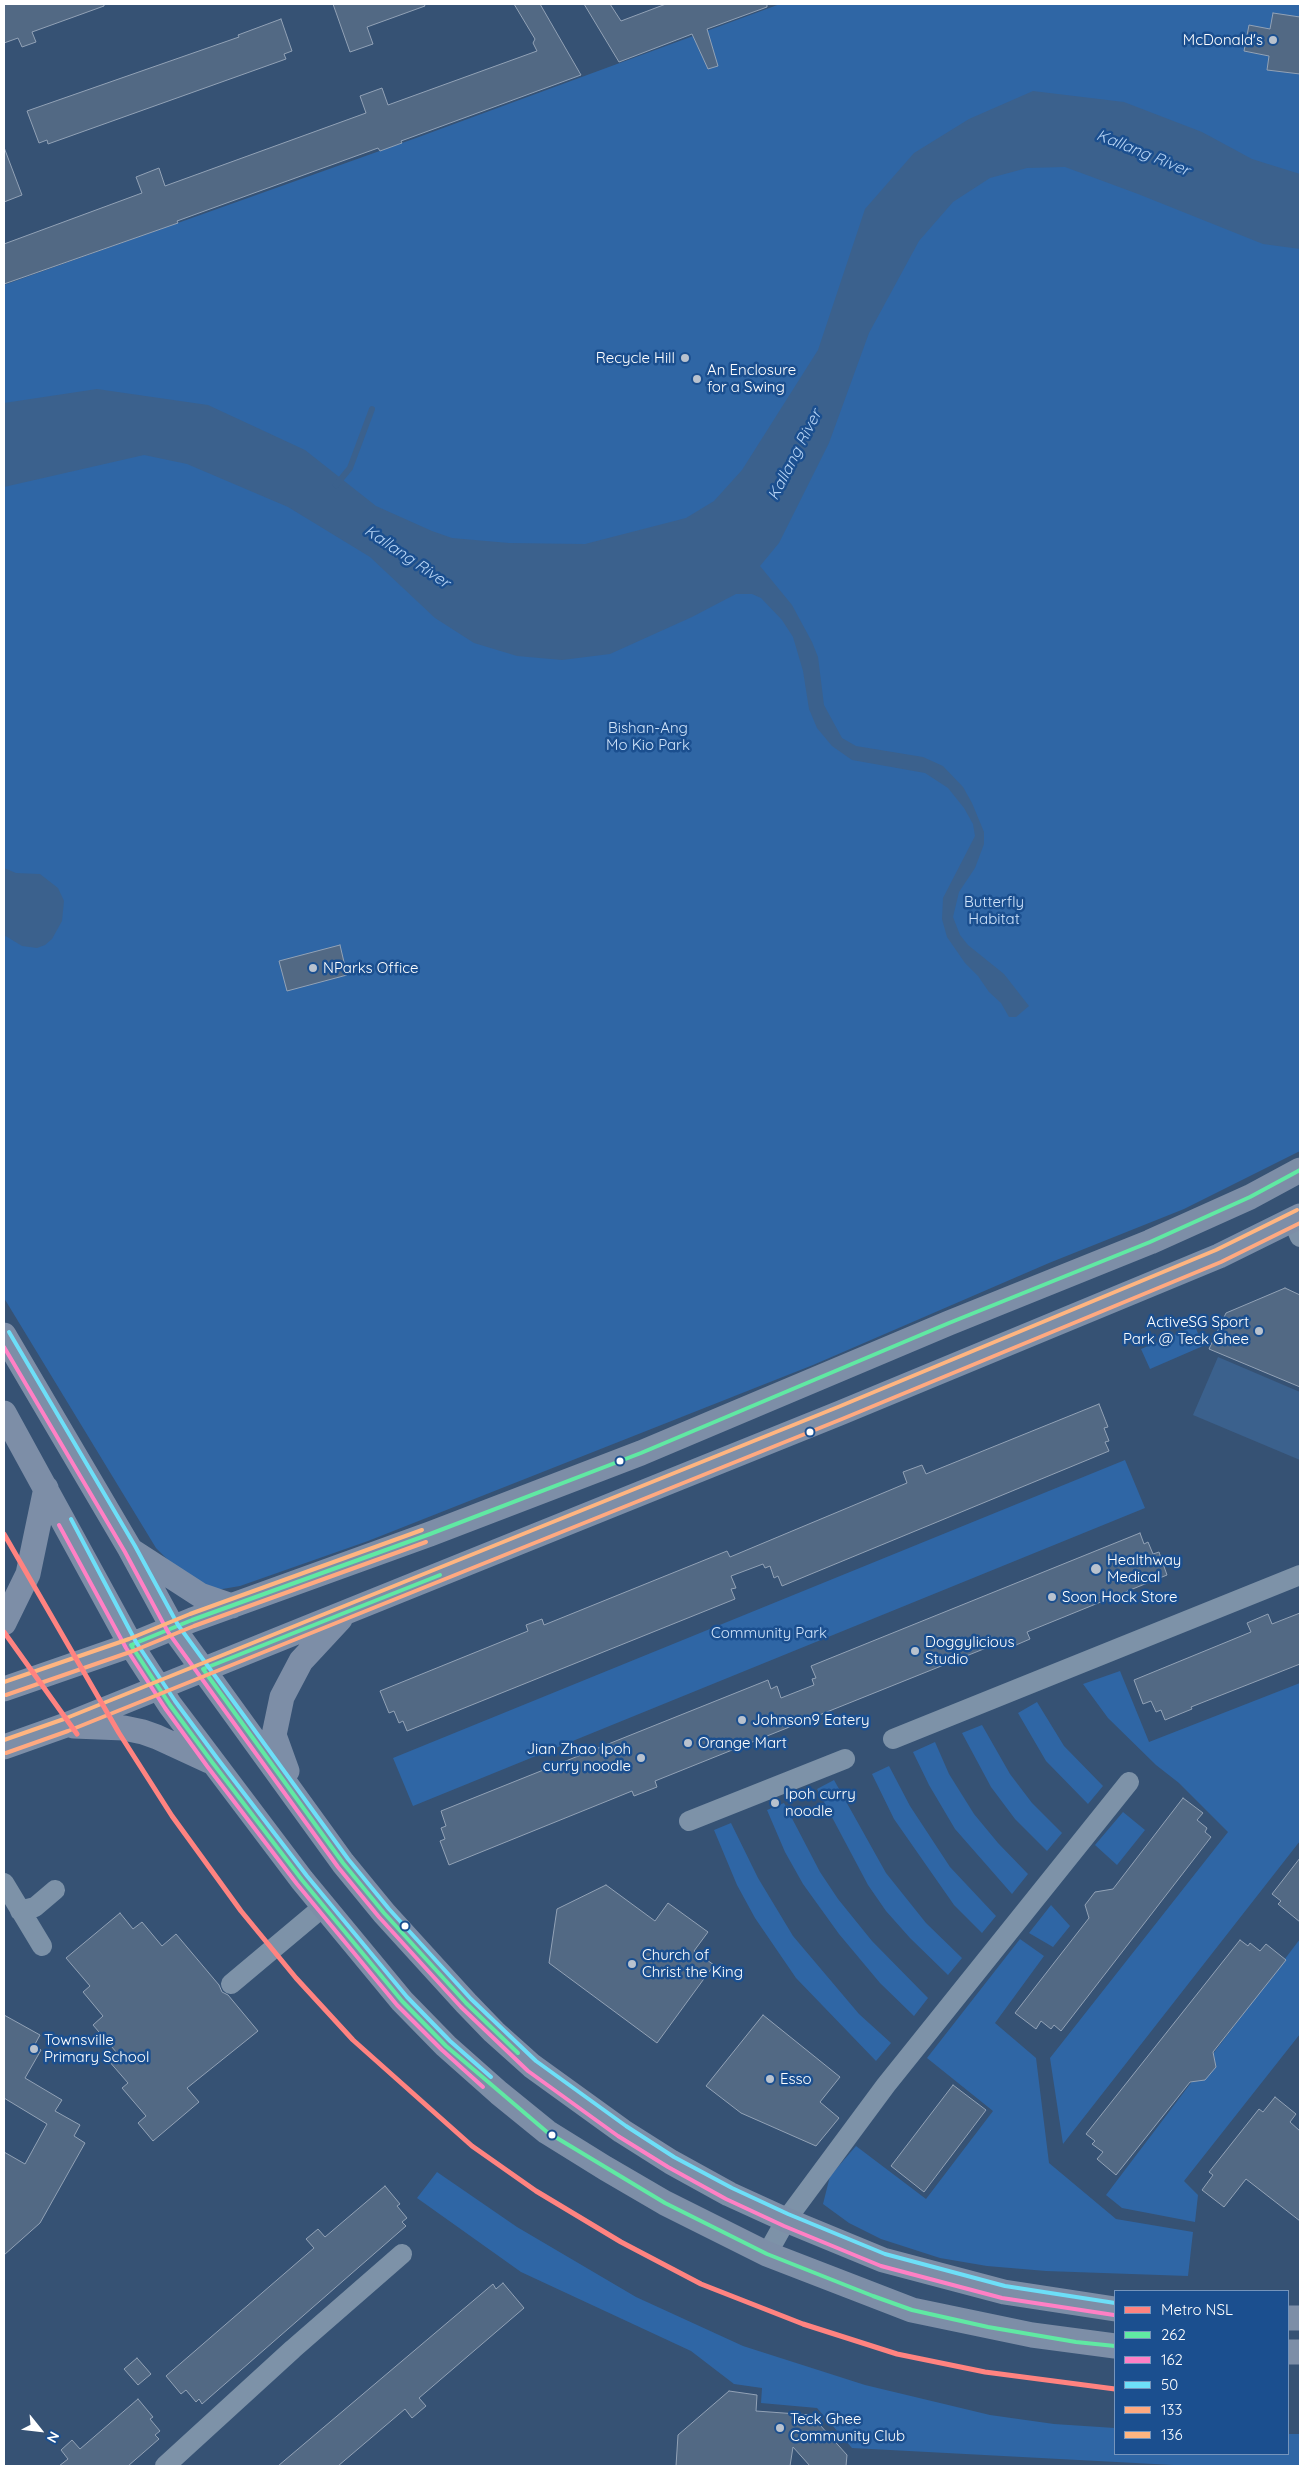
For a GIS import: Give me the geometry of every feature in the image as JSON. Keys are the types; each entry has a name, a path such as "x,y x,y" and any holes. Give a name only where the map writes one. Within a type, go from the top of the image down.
{"main road":[{"path":"4,1689 131,1645 641,1453 1150,1242 1250,1196 1300,1170"},
{"path":"4,1747 66,1726 840,1413 1298,1224"},
{"path":"4,1335 130,1549 173,1628 296,1799 343,1863 384,1913 477,2015 532,2066 622,2130 671,2162 729,2194 786,2220 883,2260 1004,2292 1114,2309"},
{"path":"4,1413 131,1645 158,1688 212,1762 324,1906 402,2001 446,2046 547,2132 665,2203 767,2254 912,2310 1032,2335 1114,2346"},
{"path":"4,1623 28,1574 46,1488"},
{"path":"130,1549 200,1595 232,1606"},
{"path":"296,1799 274,1735 282,1697 300,1661 345,1613"},
{"path":"66,1726 124,1728 143,1732 212,1762"}],"lane":[{"path":"893,1739 1300,1575"},
{"path":"689,1822 845,1759"},
{"path":"767,2254 786,2220 886,2085 1129,1782"},
{"path":"4,1883 42,1946"},
{"path":"20,1911 35,1907 55,1890"},
{"path":"231,1984 324,1906"},
{"path":"165,2466 293,2349 402,2254"}],"green space":[{"name":"Bishan-Ang Mo Kio Park","path":"780,4 1300,4 1300,1151 1184,1209 1049,1263 813,1365 368,1541 240,1586 205,1592 183,1575 156,1548 4,1298 4,285 416,138"},
{"path":"1195,1326 1203,1346 1150,1369 1141,1349"},
{"name":"Community Park","path":"1125,1460 1145,1508 413,1806 393,1758"},
{"path":"1120,1671 1149,1742 1300,1683 1300,1841 1063,2144 1050,2058 1228,1832 1179,1783 1156,1765 1108,1718 1083,1684"},
{"path":"1037,1702 1064,1746 1103,1786 1088,1804 1046,1761 1018,1713"},
{"path":"982,1725 1010,1774 1032,1803 1062,1833 1047,1851 1015,1819 991,1787 962,1733"},
{"path":"935,1742 949,1774 974,1814 998,1843 1028,1874 1012,1894 955,1829 929,1785 913,1752"},
{"path":"889,1766 910,1806 950,1867 996,1916 982,1933 954,1905 894,1819 872,1774"},
{"path":"834,1780 886,1873 926,1923 962,1958 948,1975 910,1938 886,1911 868,1885 817,1789"},
{"path":"784,1803 820,1872 838,1899 872,1941 928,1998 914,2016 880,1983 839,1934 803,1884 785,1852 767,1810"},
{"path":"1123,1812 1145,1830 1117,1865 1095,1845"},
{"path":"731,1823 758,1878 793,1936 859,2014 891,2043 876,2061 796,1978 755,1918 737,1885 714,1830"},
{"path":"1051,1905 1070,1926 1053,1947 1029,1933"},
{"path":"1020,1939 1044,1956 995,2023 1036,2058 1049,2163 1116,2219 1193,2232 1188,2276 1046,2271 987,2266 940,2258 881,2239 849,2223 823,2204 830,2176 856,2146 926,2199 993,2111 927,2058"},
{"path":"1300,1939 1300,2034 1184,2181 1198,2195 1195,2222 1122,2208 1106,2195"},
{"path":"437,2172 517,2227 636,2297 743,2346 865,2385 990,2415 1054,2424 1114,2428 1114,2455 1289,2455 1289,2434 1300,2434 1300,2466 1192,2466 852,2448 817,2408 761,2403 762,2388 734,2384 691,2351 521,2272 417,2198"}],"water":[{"name":"Kallang River","path":"1033,91 1124,102 1202,132 1252,159 1300,174 1300,249 1263,244 1065,167 1027,168 990,178 953,202 919,241 869,333 829,443 779,543 760,566 792,605 812,642 818,657 824,705 842,738 856,746 923,757 943,766 963,787 984,832 984,844 975,868 959,892 953,917 960,935 968,945 1004,974 1029,1006 1016,1017 1009,1017 1001,1003 989,992 978,976 965,963 947,937 942,919 943,898 975,836 973,824 964,808 948,788 925,773 852,760 832,746 817,728 809,709 803,671 793,637 782,620 761,598 752,594 736,594 692,617 610,654 562,660 517,656 474,643 435,618 370,557 288,507 187,464 144,455 4,487 4,403 97,389 208,405 305,450 376,506 452,538 509,543 585,544 686,518 714,501 742,470 818,350 865,209 914,153 969,119"},
{"path":"4,868 16,873 40,874 58,888 64,901 62,921 52,939 45,945 37,948 22,946 4,935"},
{"path":"1218,1357 1300,1392 1300,1460 1193,1415"}],"building":[{"path":"4,4 104,4 104,6 32,32 36,42 22,47 18,38 4,43"},
{"path":"333,4 424,4 425,6 367,27 373,44 350,52"},
{"path":"514,4 540,4 581,75 401,141 402,143 380,151 378,148 177,221 178,223 4,284 4,244 142,193 136,177 159,168 165,186 366,113 360,96 382,88 388,105 537,51 533,43 535,39"},
{"path":"584,4 610,4 621,21 666,4 767,4 767,7 707,29 718,66 708,69 692,34 619,62"},
{"name":"McDonald's","path":"1273,13 1300,17 1300,74 1267,70 1269,56 1244,51 1249,25 1270,29"},
{"path":"281,19 292,51 284,54 286,59 48,144 47,140 39,143 27,111 239,37 238,35"},
{"path":"4,151 22,195 4,202"},
{"name":"NParks Office","path":"340,945 347,975 287,991 279,961"},
{"name":"ActiveSG Sport Park @ Teck Ghee","path":"1285,1288 1300,1295 1300,1387 1209,1349 1226,1313"},
{"path":"1099,1404 1108,1427 1104,1428 1109,1441 1105,1442 1109,1451 782,1586 778,1576 774,1578 770,1566 765,1568 763,1564 731,1576 736,1588 731,1589 735,1599 407,1731 403,1721 399,1723 394,1711 389,1713 380,1691 528,1631 526,1625 542,1619 544,1625 727,1551 730,1557 907,1483 903,1472 922,1465 926,1474"},
{"path":"1140,1533 1144,1544 1148,1542 1153,1554 1159,1552 1167,1575 1027,1632 1030,1639 1009,1648 1006,1640 655,1781 657,1787 634,1796 632,1791 449,1865 440,1841 445,1839 441,1828 446,1826 441,1811 768,1680 771,1689 777,1686 781,1698 814,1685 812,1679 816,1678 811,1666"},
{"path":"1300,1613 1300,1664 1191,1707 1192,1709 1165,1720 1161,1710 1156,1712 1151,1701 1143,1704 1134,1680 1251,1632 1247,1623 1268,1614 1272,1624"},
{"path":"1183,1798 1203,1813 1197,1820 1207,1828 1205,1832 1211,1837 1061,2031 1054,2025 1051,2029 1041,2021 1036,2029 1015,2013 1089,1918 1085,1905 1095,1892 1113,1889"},
{"path":"1300,1858 1300,1922 1278,1904 1281,1901 1272,1894"},
{"name":"Church of Christ the King","path":"606,1885 655,1921 668,1903 708,1932 694,1951 714,1965 657,2043 549,1963 557,1909"},
{"path":"120,1913 133,1929 142,1922 162,1946 176,1934 219,1985 222,1992 228,1995 258,2031 187,2088 199,2102 153,2141 138,2123 146,2116 122,2088 128,2083 108,2060 117,2053 93,2025 103,2016 83,1992 90,1986 66,1958"},
{"path":"1240,1940 1248,1946 1250,1943 1260,1951 1266,1944 1286,1960 1213,2052 1216,2067 1205,2080 1190,2082 1116,2175 1097,2159 1103,2152 1092,2144 1095,2141 1086,2134"},
{"path":"4,2015 40,2035 34,2046 41,2050 25,2078 62,2100 55,2111 80,2125 74,2136 85,2143 40,2223 4,2255 4,2152 25,2164 47,2124 4,2098"},
{"path":"763,2015 840,2077 820,2102 839,2118 816,2146 741,2113 706,2086"},
{"path":"953,2085 986,2110 924,2192 891,2166"},
{"path":"1275,2097 1296,2114 1290,2122 1300,2131 1300,2221 1246,2179 1224,2207 1202,2190 1213,2175 1209,2172 1259,2109 1263,2112"},
{"path":"385,2186 400,2204 397,2206 407,2218 402,2222 406,2226 202,2404 199,2399 196,2402 186,2390 181,2394 166,2376 314,2248 306,2239 318,2229 325,2237"},
{"path":"503,2283 524,2308 419,2398 426,2406 412,2418 405,2409 338,2466 278,2466 493,2284 496,2289"},
{"path":"137,2358 151,2374 138,2385 124,2369"},
{"name":"Teck Ghee Community Club","path":"729,2391 757,2395 756,2411 811,2415 847,2455 846,2466 810,2466 793,2447 790,2466 676,2466 678,2435"},
{"path":"138,2399 153,2417 150,2419 160,2431 155,2435 159,2439 128,2466 59,2466 68,2459 61,2450 72,2440 80,2449"}],"waterway":[{"path":"336,485 350,468 372,409"}],"metro line":[{"name":"NSL","path":"4,1534 119,1733 172,1816 241,1911 296,1978 353,2040 472,2146 536,2191 621,2242 701,2284 803,2324 897,2354 985,2372 1114,2389"},
{"name":"NSL","path":"4,1632 77,1734"}],"transit line":[{"name":"262","path":"1114,2346 1076,2342 988,2327 912,2310 873,2296 767,2254 665,2203 547,2132 446,2046 402,2001 302,1880 212,1762 170,1705 131,1645 192,1620 430,1534 641,1453 949,1323 1150,1242 1250,1197 1300,1170"},
{"name":"136","path":"4,1740 64,1719 838,1407 1216,1250 1297,1210"},
{"name":"133","path":"6,1753 68,1731 842,1419 1221,1262 1300,1223"},
{"name":"50","path":"9,1332 135,1546 178,1625 348,1859 389,1909 471,1999 536,2061 626,2126 674,2157 732,2188 788,2214 885,2254 1005,2286 1114,2303"},
{"name":"162","path":"4,1347 125,1552 168,1632 338,1867 379,1917 461,2007 528,2071 618,2136 668,2167 726,2199 784,2226 881,2266 1002,2298 1114,2315"},
{"name":"50","path":"71,1519 136,1642 175,1701 217,1758 307,1876 407,1997 450,2041 491,2077"},
{"name":"162","path":"59,1525 126,1648 165,1708 207,1766 297,1884 397,2005 442,2050 483,2087"},
{"name":"136","path":"4,1682 129,1639 190,1614 422,1530"},
{"name":"133","path":"6,1695 133,1651 194,1626 426,1542"},
{"name":"262","path":"440,1575 203,1669 343,1863 384,1913 466,2003 518,2053"}],"place":[{"name":"McDonald's","path":"1273,40"},
{"name":"Recycle Hill","path":"685,358"},
{"name":"An Enclosure for a Swing","path":"697,379"},
{"name":"NParks Office","path":"313,968"},
{"name":"ActiveSG Sport Park @ Teck Ghee","path":"1259,1331"},
{"name":"Healthway Medical","path":"1096,1569"},
{"name":"Soon Hock Store","path":"1052,1597"},
{"name":"Doggylicious Studio","path":"915,1651"},
{"name":"Johnson9 Eatery","path":"742,1720"},
{"name":"Orange Mart","path":"688,1743"},
{"name":"Jian Zhao Ipoh curry noodle","path":"641,1758"},
{"name":"Ipoh curry noodle","path":"775,1803"},
{"name":"Church of Christ the King","path":"632,1964"},
{"name":"Townsville Primary School","path":"34,2049"},
{"name":"Esso","path":"770,2079"},
{"name":"Teck Ghee Community Club","path":"780,2428"}],"park label":[{"name":"Butterfly Habitat","path":"994,910"}]}
